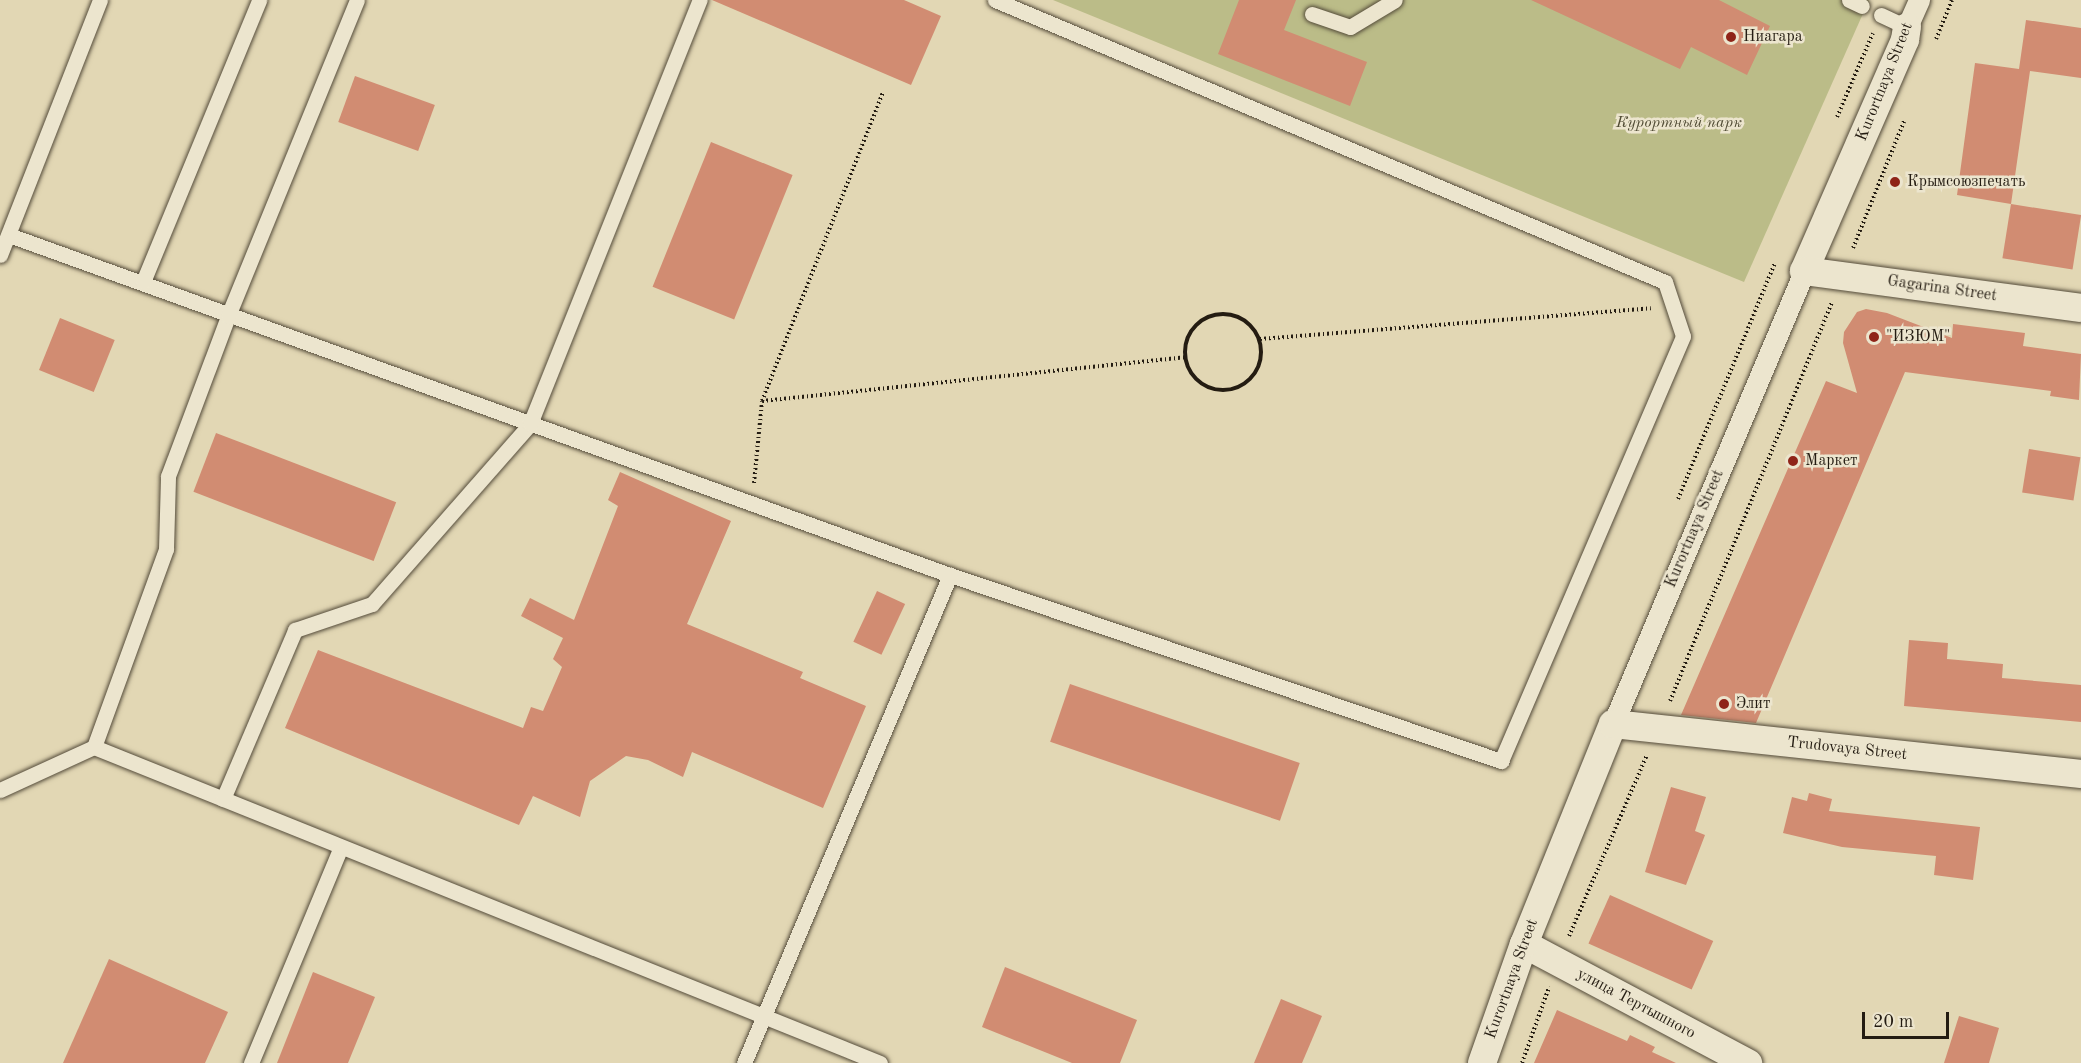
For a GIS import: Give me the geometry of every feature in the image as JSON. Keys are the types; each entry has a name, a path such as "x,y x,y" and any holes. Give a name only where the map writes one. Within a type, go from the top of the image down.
{"street":[{"name":"Kurortnaya Street","path":"1482,1063 1524,944 1613,724 1804,271 1905,40 1907,27 1919,0"},
{"name":"Gagarina Street","path":"1804,271 2081,308"},
{"name":"Trudovaya Street","path":"1613,724 2081,774"},
{"name":"улица Тертышного","path":"1524,944 1748,1063"}],"lane":[{"path":"0,255 100,0"},
{"path":"143,282 259,0"},
{"path":"0,790 94,747 166,549 168,476 228,316 357,0"},
{"path":"223,799 295,630 372,604 530,424 700,0"},
{"path":"9,235 950,575 1501,761 1683,336 1665,282 995,0"},
{"path":"1312,14 1350,27 1395,0"},
{"path":"1881,15 1907,27"},
{"path":"744,1063 950,575"},
{"path":"94,747 880,1063"},
{"path":"251,1063 340,847"}],"path":[{"path":"1934,44 1952,0"},
{"path":"752,504 762,401 883,93"},
{"path":"1522,1063 1558,962 1658,729 1908,110"},
{"path":"1260,339 1673,307"},
{"path":"1214,314 1243,318 1260,339 1262,357 1257,370 1237,388 1224,390 1204,384 1189,370 1185,357 1189,334 1197,324 1214,314"},
{"path":"762,401 1185,357"}],"green space":[{"name":"Курортный парк","path":"1053,0 1869,0 1744,282"}],"building":[{"path":"712,0 904,0 941,16 911,85"},
{"path":"1239,0 1296,0 1284,30 1367,62 1350,106 1218,54"},
{"path":"1531,0 1719,0 1770,26 1747,75 1691,47 1680,69"},
{"path":"2026,20 2081,28 2081,78 2030,71 2011,204 1957,195 1975,63 2019,69"},
{"path":"355,76 435,105 418,151 338,122"},
{"path":"711,142 793,175 734,320 653,287"},
{"path":"2011,204 2081,215 2073,269 2002,258"},
{"path":"1866,309 1887,313 1952,338 1953,324 2025,333 2023,346 2081,354 2079,400 2050,396 2051,391 1905,372 1756,723 1681,715 1826,381 1857,393 1843,343 1844,332 1857,312"},
{"path":"60,318 115,340 94,392 39,370"},
{"path":"216,433 396,502 374,561 193,492"},
{"path":"2029,449 2080,457 2073,501 2022,492"},
{"path":"620,472 731,521 687,624 803,672 800,678 866,706 823,808 692,752 683,777 648,760 626,756 590,781 580,817 533,796 519,825 285,728 318,650 523,728 531,707 543,711 562,667 553,659 563,638 521,616 530,598 574,620 618,506 608,500"},
{"path":"877,591 905,604 881,655 853,642"},
{"path":"1909,640 1948,643 1947,659 2003,664 2002,678 2081,685 2081,722 1904,706"},
{"path":"1070,684 1300,763 1280,821 1050,742"},
{"path":"1671,787 1706,797 1695,831 1705,835 1686,885 1645,872"},
{"path":"1809,793 1832,799 1829,811 1980,827 1973,880 1934,875 1936,856 1842,847 1783,833 1792,797 1807,801"},
{"path":"1610,895 1713,941 1692,989 1588,943"},
{"path":"109,959 228,1012 205,1063 63,1063"},
{"path":"1005,967 1137,1020 1120,1063 1072,1063 982,1027"},
{"path":"313,972 375,997 348,1063 277,1063"},
{"path":"1281,999 1322,1016 1302,1063 1254,1063"},
{"path":"1557,1010 1627,1041 1630,1035 1655,1047 1652,1052 1676,1063 1534,1063"},
{"path":"1959,1016 1999,1028 1989,1063 1944,1063"}],"place":[{"name":"Ниагара","path":"1731,37"},
{"name":"Крымсоюзпечать","path":"1895,182"},
{"name":"\"ИЗЮМ\"","path":"1874,337"},
{"name":"Маркет","path":"1793,461"},
{"name":"Элит","path":"1724,704"}]}
